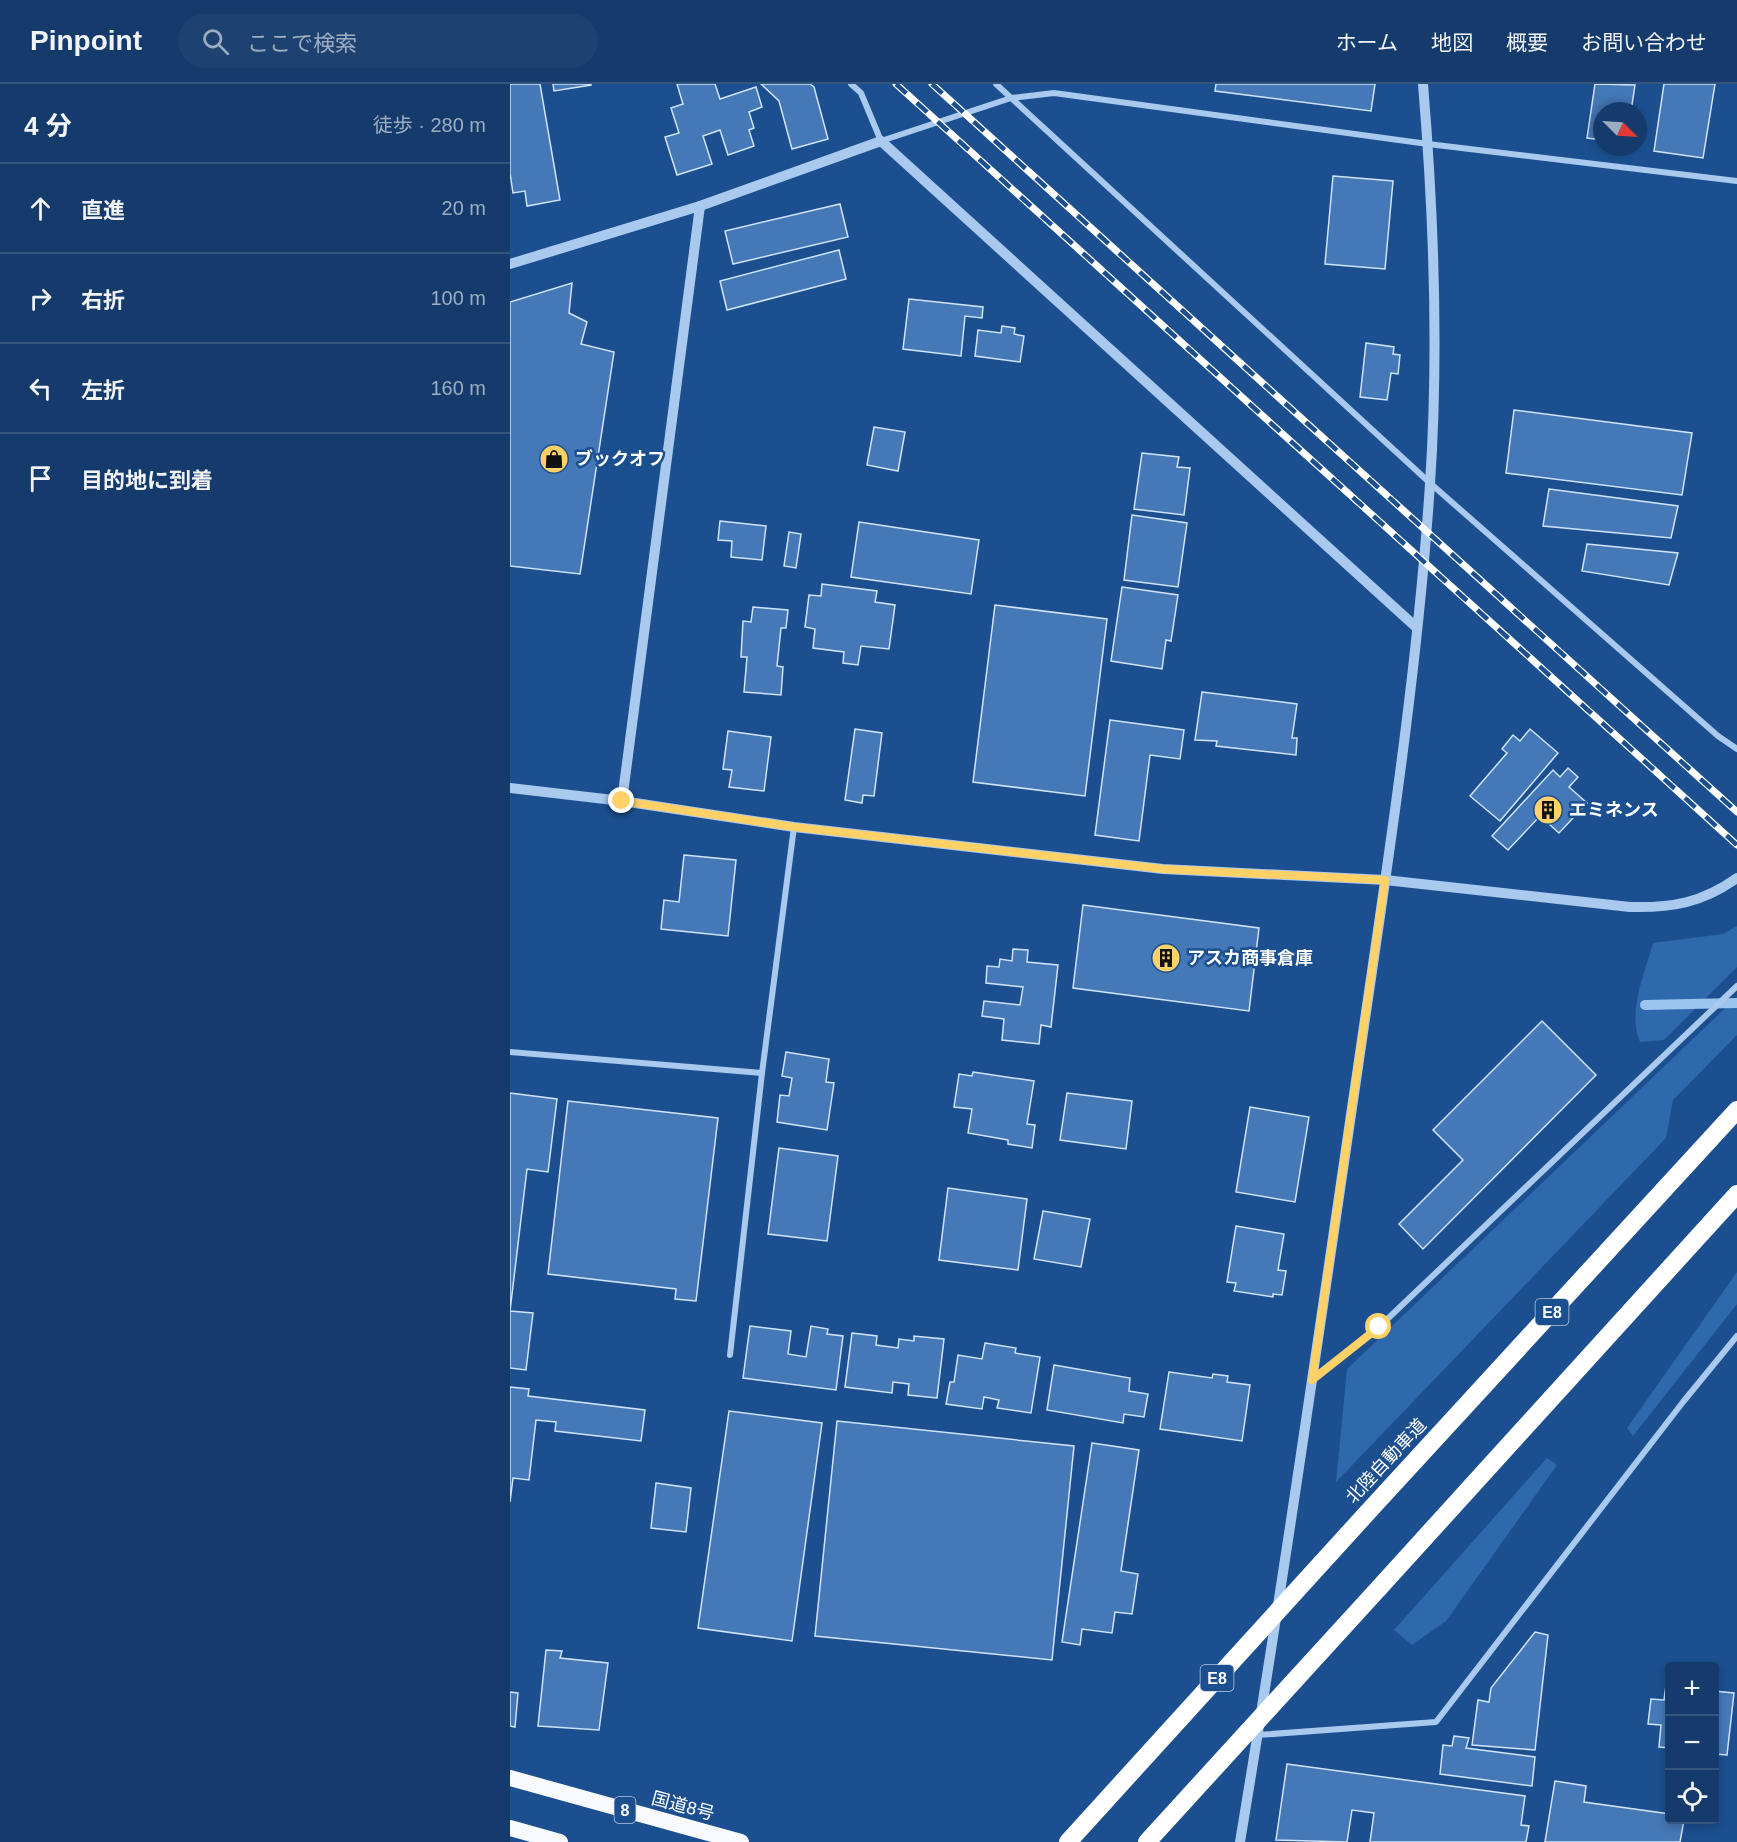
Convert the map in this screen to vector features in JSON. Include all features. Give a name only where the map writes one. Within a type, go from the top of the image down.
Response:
[{"type":"highway","name":"北陸自動車道","points":[[1068,1842],[1737,1110]]},
{"type":"highway","points":[[1147,1842],[1737,1194]]},
{"type":"highway","name":"国道8号","points":[[510,1778],[741,1842]]},
{"type":"highway","points":[[510,1828],[560,1842]]},
{"type":"street","points":[[851,84],[861,93],[881,141],[1416,628]]},
{"type":"street","points":[[996,84],[1430,483],[1718,736],[1737,749]]},
{"type":"street","points":[[1239,1842],[1258,1735],[1312,1380],[1385,880],[1416,628],[1430,483],[1435,321],[1431,180],[1423,84]]},
{"type":"street","points":[[510,264],[700,206],[881,141],[1011,98],[1053,93],[1428,144],[1737,181]]},
{"type":"street","points":[[622,801],[700,206]]},
{"type":"street","points":[[510,788],[622,801],[794,827],[1163,869],[1385,880],[1593,904],[1664,908],[1695,901],[1724,888],[1737,878]]},
{"type":"street","points":[[730,1355],[762,1073],[794,827]]},
{"type":"street","points":[[1312,1380],[1379,1327],[1737,986]]},
{"type":"street","points":[[510,1052],[762,1073]]},
{"type":"street","points":[[1258,1735],[1436,1722],[1683,1402],[1737,1336]]},
{"type":"shaded area","points":[[1737,926],[1737,967],[1664,1040],[1640,1042],[1636,1030],[1636,1005],[1653,943],[1723,934]]},
{"type":"shaded area","points":[[1737,997],[1737,1035],[1673,1100],[1666,1138],[1336,1482],[1347,1369]]},
{"type":"shaded area","points":[[1737,1272],[1737,1304],[1633,1436],[1627,1428]]},
{"type":"shaded area","points":[[1547,1458],[1557,1465],[1446,1621],[1412,1645],[1394,1630]]},
{"type":"building","points":[[510,84],[540,84],[560,200],[527,206],[525,191],[513,193],[510,173]]},
{"type":"building","points":[[553,84],[591,84],[591,85],[554,91]]},
{"type":"building","points":[[677,84],[715,84],[720,99],[756,87],[762,107],[749,112],[754,128],[749,130],[754,146],[728,155],[720,130],[703,136],[712,164],[677,175],[665,137],[679,133],[671,108],[683,104]]},
{"type":"building","points":[[761,84],[810,84],[814,87],[828,139],[792,149],[779,101]]},
{"type":"building","points":[[1216,84],[1375,84],[1371,111],[1215,91]]},
{"type":"building","points":[[1595,84],[1635,85],[1632,102],[1593,102],[1593,139],[1587,138]]},
{"type":"building","points":[[1664,84],[1715,84],[1703,158],[1654,151]]},
{"type":"building","points":[[1333,176],[1393,181],[1385,269],[1325,264]]},
{"type":"building","points":[[840,204],[848,237],[733,264],[725,231]]},
{"type":"building","points":[[839,250],[846,279],[727,310],[720,281]]},
{"type":"building","name":"ブックオフ","points":[[572,283],[569,313],[587,322],[581,344],[614,352],[580,574],[510,566],[510,302]]},
{"type":"building","points":[[909,299],[983,307],[982,318],[965,316],[961,356],[903,349]]},
{"type":"building","points":[[1002,326],[1015,328],[1014,334],[1024,336],[1020,362],[975,356],[978,330],[1001,333]]},
{"type":"building","points":[[1366,343],[1394,347],[1393,354],[1400,355],[1398,374],[1391,373],[1387,400],[1360,397]]},
{"type":"building","points":[[1514,410],[1692,433],[1682,495],[1506,473]]},
{"type":"building","points":[[874,427],[905,432],[898,471],[867,465]]},
{"type":"building","points":[[1142,453],[1179,457],[1177,467],[1190,468],[1184,515],[1134,509]]},
{"type":"building","points":[[1549,489],[1678,506],[1671,538],[1543,526]]},
{"type":"building","points":[[1132,515],[1187,523],[1178,587],[1124,580]]},
{"type":"building","points":[[720,521],[766,526],[762,560],[731,557],[732,541],[718,540]]},
{"type":"building","points":[[859,522],[979,540],[971,594],[851,577]]},
{"type":"building","points":[[789,532],[801,534],[796,568],[784,566]]},
{"type":"building","points":[[1587,544],[1678,553],[1669,585],[1582,571]]},
{"type":"building","points":[[822,584],[877,591],[875,602],[895,605],[889,649],[861,646],[858,665],[843,663],[844,652],[813,648],[815,629],[805,627],[809,595],[821,596]]},
{"type":"building","points":[[1122,587],[1178,595],[1171,641],[1166,640],[1162,669],[1111,661]]},
{"type":"building","points":[[995,605],[1107,619],[1085,796],[973,782]]},
{"type":"building","points":[[753,607],[788,610],[786,628],[781,628],[777,666],[783,667],[781,695],[744,692],[747,657],[741,657],[743,621],[751,622]]},
{"type":"building","points":[[1202,692],[1297,704],[1292,738],[1297,738],[1296,755],[1216,746],[1217,741],[1195,740]]},
{"type":"building","points":[[1110,720],[1184,730],[1180,759],[1150,755],[1139,841],[1095,835]]},
{"type":"building","points":[[855,729],[882,733],[874,796],[863,795],[862,803],[845,800]]},
{"type":"building","points":[[1530,729],[1558,753],[1500,821],[1470,796],[1507,753],[1502,749],[1513,735],[1520,741]]},
{"type":"building","points":[[728,731],[771,737],[764,791],[729,787],[732,770],[723,769]]},
{"type":"building","name":"エミネンス","points":[[1568,768],[1578,777],[1569,787],[1587,803],[1559,833],[1540,816],[1508,850],[1492,836],[1553,770],[1560,777]]},
{"type":"building","points":[[684,855],[736,860],[728,936],[661,929],[664,900],[679,902]]},
{"type":"building","name":"アスカ商事倉庫","points":[[1083,905],[1259,928],[1249,1011],[1073,988]]},
{"type":"building","points":[[1013,949],[1028,950],[1027,962],[1058,965],[1051,1027],[1041,1025],[1039,1044],[1002,1040],[1004,1019],[982,1016],[984,1001],[1020,1005],[1023,987],[986,983],[987,966],[999,967],[1000,959],[1012,961]]},
{"type":"building","points":[[1542,1021],[1596,1075],[1423,1249],[1399,1224],[1463,1160],[1433,1130]]},
{"type":"building","points":[[786,1052],[829,1059],[826,1082],[834,1083],[827,1130],[777,1122],[780,1095],[789,1096],[792,1078],[782,1076]]},
{"type":"building","points":[[973,1072],[1034,1081],[1027,1124],[1035,1125],[1032,1148],[1008,1144],[1008,1140],[968,1133],[972,1109],[954,1107],[959,1074],[972,1076]]},
{"type":"building","points":[[510,1093],[557,1099],[548,1172],[527,1169],[510,1311]]},
{"type":"building","points":[[1067,1093],[1132,1101],[1126,1149],[1060,1140]]},
{"type":"building","points":[[568,1101],[718,1118],[696,1301],[675,1299],[676,1289],[548,1274]]},
{"type":"building","points":[[1250,1107],[1309,1117],[1295,1202],[1236,1192]]},
{"type":"building","points":[[779,1148],[838,1156],[827,1241],[768,1234]]},
{"type":"building","points":[[948,1188],[1027,1199],[1018,1270],[939,1260]]},
{"type":"building","points":[[1043,1211],[1090,1219],[1081,1267],[1034,1259]]},
{"type":"building","points":[[1236,1226],[1284,1234],[1278,1270],[1286,1271],[1282,1295],[1273,1294],[1273,1297],[1234,1291],[1236,1283],[1227,1282]]},
{"type":"building","points":[[510,1311],[533,1313],[526,1370],[510,1368]]},
{"type":"building","points":[[750,1326],[791,1331],[788,1354],[806,1357],[811,1326],[828,1329],[827,1334],[843,1336],[836,1390],[743,1378]]},
{"type":"building","points":[[852,1333],[877,1336],[876,1345],[898,1348],[899,1339],[914,1341],[914,1336],[944,1339],[937,1398],[908,1395],[909,1384],[893,1382],[892,1393],[845,1387]]},
{"type":"building","points":[[985,1343],[1016,1348],[1015,1353],[1040,1357],[1031,1413],[997,1408],[999,1400],[984,1397],[982,1409],[946,1404],[950,1382],[954,1382],[958,1355],[982,1359]]},
{"type":"building","points":[[1054,1365],[1130,1378],[1129,1391],[1148,1394],[1144,1417],[1124,1414],[1123,1423],[1047,1410]]},
{"type":"building","points":[[1169,1372],[1212,1378],[1213,1374],[1228,1376],[1227,1382],[1250,1385],[1242,1441],[1160,1429]]},
{"type":"building","points":[[510,1387],[529,1389],[528,1396],[645,1410],[641,1441],[555,1431],[556,1422],[536,1420],[529,1480],[513,1478],[510,1502]]},
{"type":"building","points":[[729,1411],[822,1423],[792,1641],[698,1628]]},
{"type":"building","points":[[837,1421],[1074,1446],[1052,1660],[815,1636]]},
{"type":"building","points":[[1092,1443],[1139,1450],[1121,1571],[1138,1574],[1132,1614],[1115,1612],[1112,1633],[1082,1629],[1080,1645],[1062,1642]]},
{"type":"building","points":[[656,1483],[691,1488],[686,1532],[651,1528]]},
{"type":"building","points":[[1535,1632],[1548,1635],[1535,1750],[1472,1745],[1478,1700],[1489,1702],[1491,1688]]},
{"type":"building","points":[[546,1650],[562,1651],[560,1658],[608,1663],[599,1730],[538,1726]]},
{"type":"building","points":[[510,1692],[518,1693],[515,1727],[510,1726]]},
{"type":"building","points":[[1665,1692],[1665,1748],[1659,1747],[1661,1725],[1648,1724],[1651,1699],[1664,1700]]},
{"type":"building","points":[[1719,1692],[1734,1693],[1727,1755],[1719,1754]]},
{"type":"building","points":[[1454,1736],[1469,1738],[1466,1748],[1535,1757],[1532,1786],[1440,1774],[1443,1745],[1452,1746]]},
{"type":"building","points":[[1287,1764],[1525,1796],[1521,1825],[1529,1826],[1526,1842],[1370,1842],[1374,1813],[1352,1810],[1347,1842],[1276,1840]]},
{"type":"building","points":[[1555,1781],[1586,1786],[1584,1802],[1665,1813],[1665,1824],[1683,1824],[1680,1842],[1545,1842]]},
{"type":"waterway","points":[[1645,1005],[1737,1003]]},
{"type":"railway","points":[[896,84],[1737,845]]},
{"type":"railway","points":[[932,84],[1737,812]]},
{"type":"place","name":"ブックオフ","points":[[554,459]]},
{"type":"place","name":"エミネンス","points":[[1548,810]]},
{"type":"place","name":"アスカ商事倉庫","points":[[1166,958]]},
{"type":"route","points":[[622,801],[794,827],[1163,869],[1385,880],[1312,1380],[1379,1327]]}]
